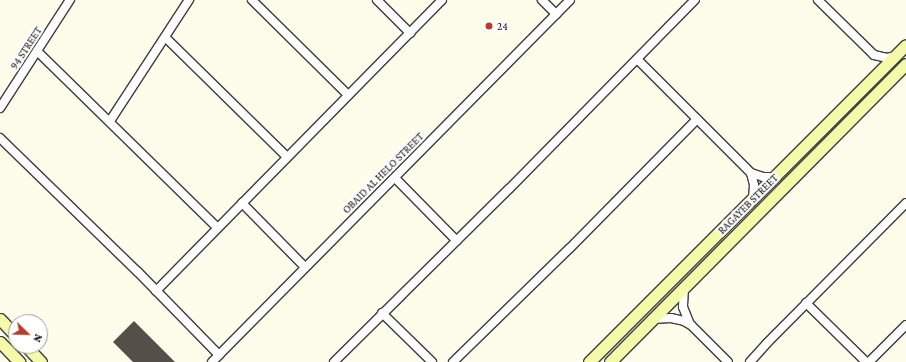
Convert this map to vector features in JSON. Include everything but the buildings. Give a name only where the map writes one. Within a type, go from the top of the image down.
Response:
[{"type":"street","name":"94 STREET","points":[[0,108],[70,0]]},
{"type":"street","points":[[110,121],[189,0]]},
{"type":"street","points":[[252,0],[348,95]]},
{"type":"street","points":[[377,0],[410,33]]},
{"type":"street","points":[[156,291],[217,227],[442,0]]},
{"type":"street","points":[[542,0],[556,14]]},
{"type":"street","name":"OBAID AL HELO STREET","points":[[212,362],[570,0]]},
{"type":"street","points":[[334,362],[382,313],[457,241],[695,0]]},
{"type":"street","points":[[818,0],[874,56],[887,58],[895,56]]},
{"type":"street","points":[[165,37],[287,157]]},
{"type":"street","name":"RAGAYEB STREET","points":[[589,362],[906,45]]},
{"type":"street","points":[[37,51],[217,227]]},
{"type":"street","points":[[637,59],[751,173],[763,177],[774,177]]},
{"type":"street","name":"RAGAYEB STREET","points":[[614,360],[652,319],[906,64]]},
{"type":"street","points":[[453,362],[570,248],[697,119]]},
{"type":"street","points":[[0,138],[219,355]]},
{"type":"street","points":[[751,173],[754,185],[753,198]]},
{"type":"street","points":[[395,178],[457,241]]},
{"type":"street","points":[[242,203],[305,267]]},
{"type":"street","points":[[750,362],[767,342],[906,203]]},
{"type":"street","points":[[684,287],[683,307],[690,325]]},
{"type":"street","points":[[806,303],[866,362]]},
{"type":"street","points":[[382,313],[432,362]]},
{"type":"street","points":[[0,319],[8,328]]},
{"type":"street","points":[[652,319],[678,319],[690,325],[728,362]]},
{"type":"street","points":[[869,362],[906,325]]},
{"type":"street","points":[[0,342],[19,362]]},
{"type":"street","points":[[743,362],[767,342]]},
{"type":"street","points":[[34,354],[41,362]]},
{"type":"place","name":"24","points":[[489,26]]}]
